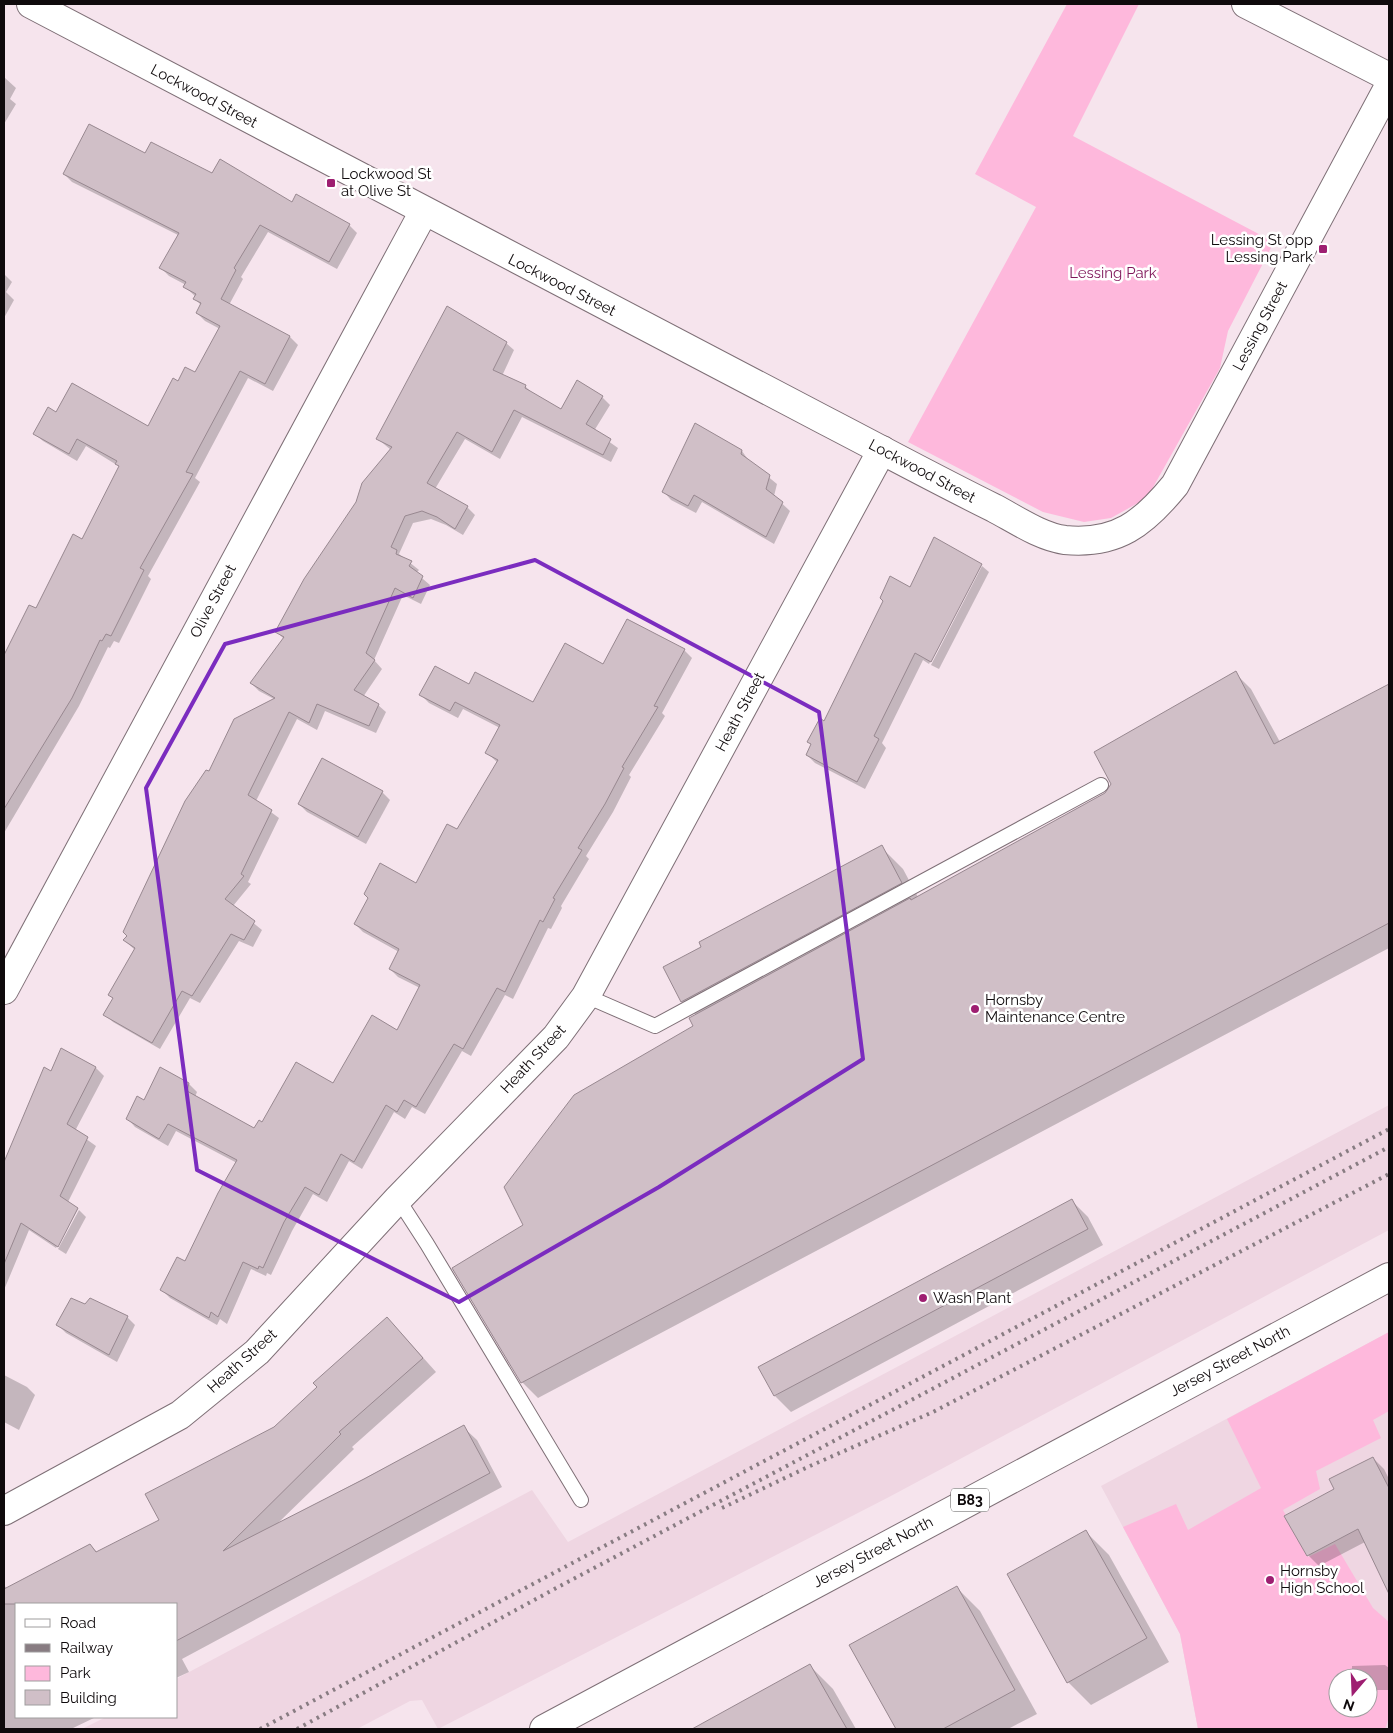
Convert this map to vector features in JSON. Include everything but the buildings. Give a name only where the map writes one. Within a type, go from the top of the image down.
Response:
[{"type":"street","name":"Lockwood Street","points":[[31,4],[423,213],[1030,527],[1062,540],[1102,539]]},
{"type":"street","points":[[1246,4],[1389,77]]},
{"type":"street","name":"Lessing Street","points":[[1102,539],[1128,529],[1153,511],[1175,484],[1389,86]]},
{"type":"street","name":"Olive Street","points":[[4,990],[423,213]]},
{"type":"street","name":"Heath Street","points":[[4,1511],[180,1415],[257,1352],[398,1199],[556,1037],[586,996],[882,450]]},
{"type":"street","name":"Jersey Street North","points":[[544,1729],[1389,1277]]},
{"type":"lane","points":[[586,996],[655,1026],[1101,785]]},
{"type":"lane","points":[[398,1199],[581,1500]]},
{"type":"highlighted area","points":[[535,560],[819,712],[863,1059],[659,1187],[459,1302],[197,1170],[146,788],[225,644]]},
{"type":"shaded area","points":[[1389,1105],[1389,1230],[889,1497],[438,1729],[422,1700],[410,1701],[357,1729],[82,1729],[104,1718],[178,1718],[178,1678],[532,1490],[568,1542]]},
{"type":"shaded area","name":"Hornsby High School","points":[[1389,1332],[1389,1729],[1198,1729],[1180,1634],[1101,1486]]},
{"type":"green space","name":"Lessing Park","points":[[1067,4],[1139,4],[1073,136],[1274,242],[1228,331],[1220,368],[1147,498],[1111,518],[1084,522],[1043,512],[908,442],[1036,207],[975,174]]},
{"type":"green space","name":"Hornsby High School","points":[[1389,1332],[1389,1411],[1373,1420],[1381,1438],[1316,1471],[1320,1489],[1283,1510],[1308,1557],[1335,1544],[1373,1608],[1389,1622],[1389,1717],[1385,1729],[1198,1729],[1180,1634],[1123,1527],[1176,1504],[1188,1530],[1261,1488],[1227,1419]]},
{"type":"railway","points":[[260,1729],[1389,1129]]},
{"type":"railway","points":[[297,1729],[560,1586],[1389,1147]]},
{"type":"railway","points":[[722,1508],[810,1466],[933,1412],[1389,1174]]},
{"type":"place","name":"Lockwood St at Olive St","points":[[331,183]]},
{"type":"place","name":"Lessing St opp Lessing Park","points":[[1323,249]]},
{"type":"place","name":"Hornsby Maintenance Centre","points":[[975,1009]]},
{"type":"place","name":"Wash Plant","points":[[923,1298]]},
{"type":"place","name":"Hornsby High School","points":[[1270,1580]]}]
